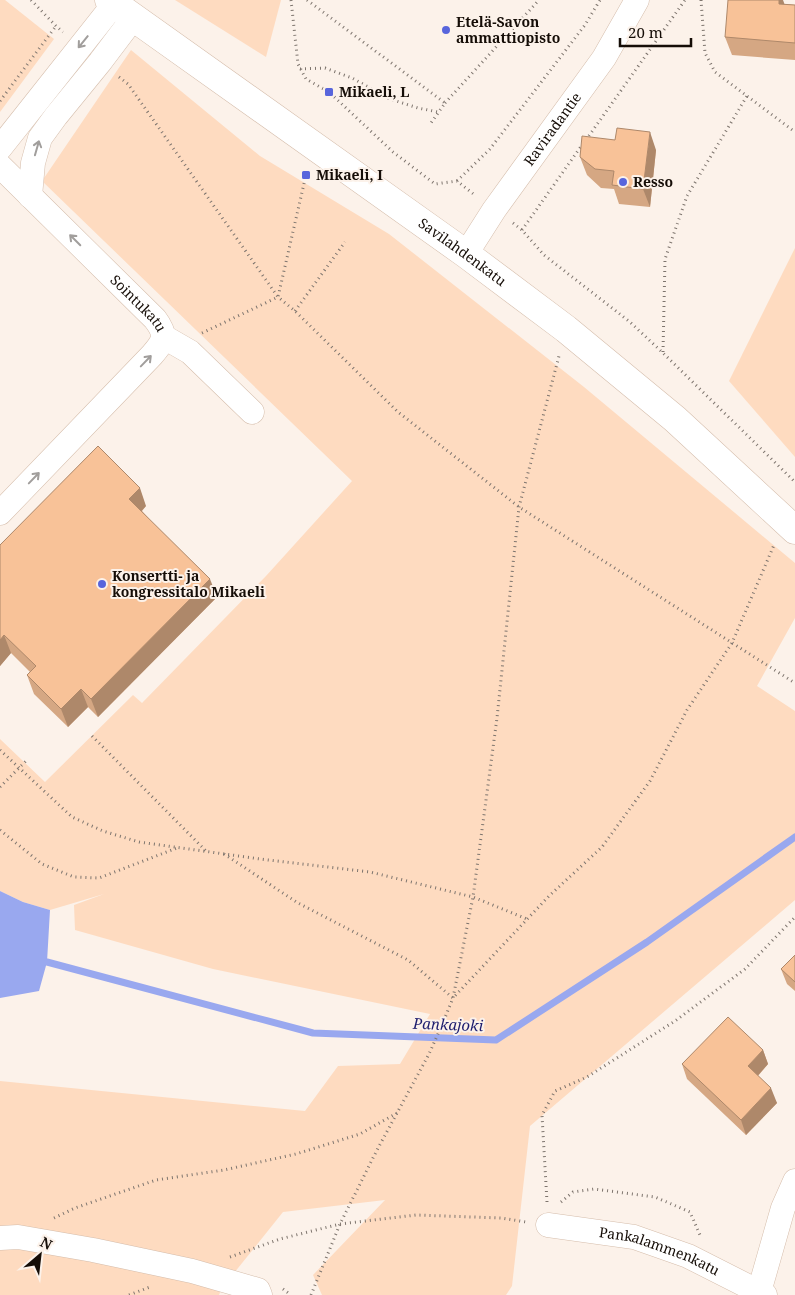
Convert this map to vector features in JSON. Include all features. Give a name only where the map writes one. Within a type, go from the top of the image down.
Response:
[{"type":"main road","name":"Savilahdenkatu","points":[[119,7],[466,254],[566,329],[675,419],[790,525]]},
{"type":"street","name":"Raviradantie","points":[[466,254],[494,210],[604,58],[637,0]]},
{"type":"street","points":[[0,148],[80,46],[119,7]]},
{"type":"street","points":[[30,196],[33,163],[40,138],[100,62],[119,7]]},
{"type":"street","name":"Sointukatu","points":[[0,166],[155,319],[162,328],[164,337],[152,355],[0,513]]},
{"type":"street","points":[[164,337],[190,352],[252,412]]},
{"type":"street","points":[[762,1293],[783,1208],[795,1181]]},
{"type":"street","name":"Pankalammenkatu","points":[[548,1214],[634,1237],[688,1256],[762,1293]]},
{"type":"street","points":[[9,1237],[93,1250],[192,1271],[259,1293]]},
{"type":"path","points":[[31,0],[56,26],[80,46]]},
{"type":"path","points":[[291,0],[298,64],[306,79],[329,92],[393,152],[435,184],[457,181],[490,149],[585,25],[600,0]]},
{"type":"path","points":[[307,0],[445,103]]},
{"type":"path","points":[[431,124],[445,103],[539,0]]},
{"type":"path","points":[[522,230],[685,0]]},
{"type":"path","points":[[701,0],[704,53],[715,72],[795,132]]},
{"type":"path","points":[[0,101],[56,26]]},
{"type":"path","points":[[100,62],[128,84],[278,297],[295,311],[398,412],[519,507],[795,682]]},
{"type":"path","points":[[300,69],[325,68],[352,78],[390,99],[438,112]]},
{"type":"path","points":[[663,353],[665,259],[688,196],[748,96]]},
{"type":"path","points":[[278,297],[306,175]]},
{"type":"path","points":[[457,181],[522,230],[544,255],[630,322],[795,482]]},
{"type":"path","points":[[295,311],[346,242]]},
{"type":"path","points":[[200,334],[278,297]]},
{"type":"path","points":[[311,1295],[340,1224],[429,1054],[452,998],[473,897],[497,718],[519,507],[566,329]]},
{"type":"path","points":[[452,998],[549,896],[602,847],[650,781],[687,710],[732,643],[790,525]]},
{"type":"path","points":[[92,736],[207,851]]},
{"type":"path","points":[[0,750],[72,817],[103,831],[139,842],[370,872],[473,897],[527,919]]},
{"type":"path","points":[[0,787],[26,761]]},
{"type":"path","points":[[0,830],[42,864],[74,877],[99,878],[179,847]]},
{"type":"path","points":[[224,854],[298,903],[408,960],[452,998]]},
{"type":"path","points":[[192,1271],[280,1239],[340,1224],[416,1215],[501,1218],[548,1214],[542,1116],[555,1091],[587,1077],[675,1021],[745,969],[795,918]]},
{"type":"path","points":[[9,1237],[75,1208],[156,1180],[224,1170],[296,1154],[360,1134],[398,1112]]},
{"type":"shaded area","points":[[0,0],[5,0],[54,39],[0,112]]},
{"type":"shaded area","points":[[175,0],[281,0],[266,57]]},
{"type":"shaded area","points":[[131,50],[260,156],[389,234],[584,387],[795,563],[795,618],[757,686],[795,711],[795,900],[530,1126],[512,1286],[506,1295],[322,1295],[313,1275],[385,1200],[283,1212],[222,1288],[219,1295],[0,1295],[0,1081],[305,1111],[338,1066],[400,1064],[430,1014],[213,969],[75,930],[74,905],[104,894],[50,910],[23,902],[0,891],[0,739],[45,782],[133,695],[142,703],[266,576],[352,481],[42,181]]},
{"type":"shaded area","points":[[795,248],[795,457],[729,381]]},
{"type":"water","points":[[0,891],[23,902],[50,910],[47,962],[39,991],[0,998]]},
{"type":"building","points":[[728,0],[779,0],[779,4],[795,5],[795,43],[725,37]]},
{"type":"building","points":[[617,128],[650,132],[643,189],[612,185],[614,171],[595,169],[580,157],[582,136],[615,140]]},
{"type":"building","name":"Konsertti- ja kongressitalo Mikaeli","points":[[98,446],[140,488],[129,499],[210,579],[91,699],[81,689],[61,709],[27,675],[36,666],[4,635],[0,640],[0,545]]},
{"type":"building","points":[[795,955],[795,982],[781,969]]},
{"type":"building","points":[[728,1017],[763,1050],[748,1066],[771,1088],[741,1120],[682,1064]]},
{"type":"waterway","name":"Pankajoki","points":[[47,962],[313,1033],[496,1040],[647,942],[795,837]]},
{"type":"place","name":"Etelä-Savon ammattiopisto","points":[[446,30]]},
{"type":"place","name":"Mikaeli, L","points":[[329,92]]},
{"type":"place","name":"Mikaeli, I","points":[[306,175]]},
{"type":"place","name":"Resso","points":[[623,182]]},
{"type":"place","name":"Konsertti- ja kongressitalo Mikaeli","points":[[102,584]]}]
